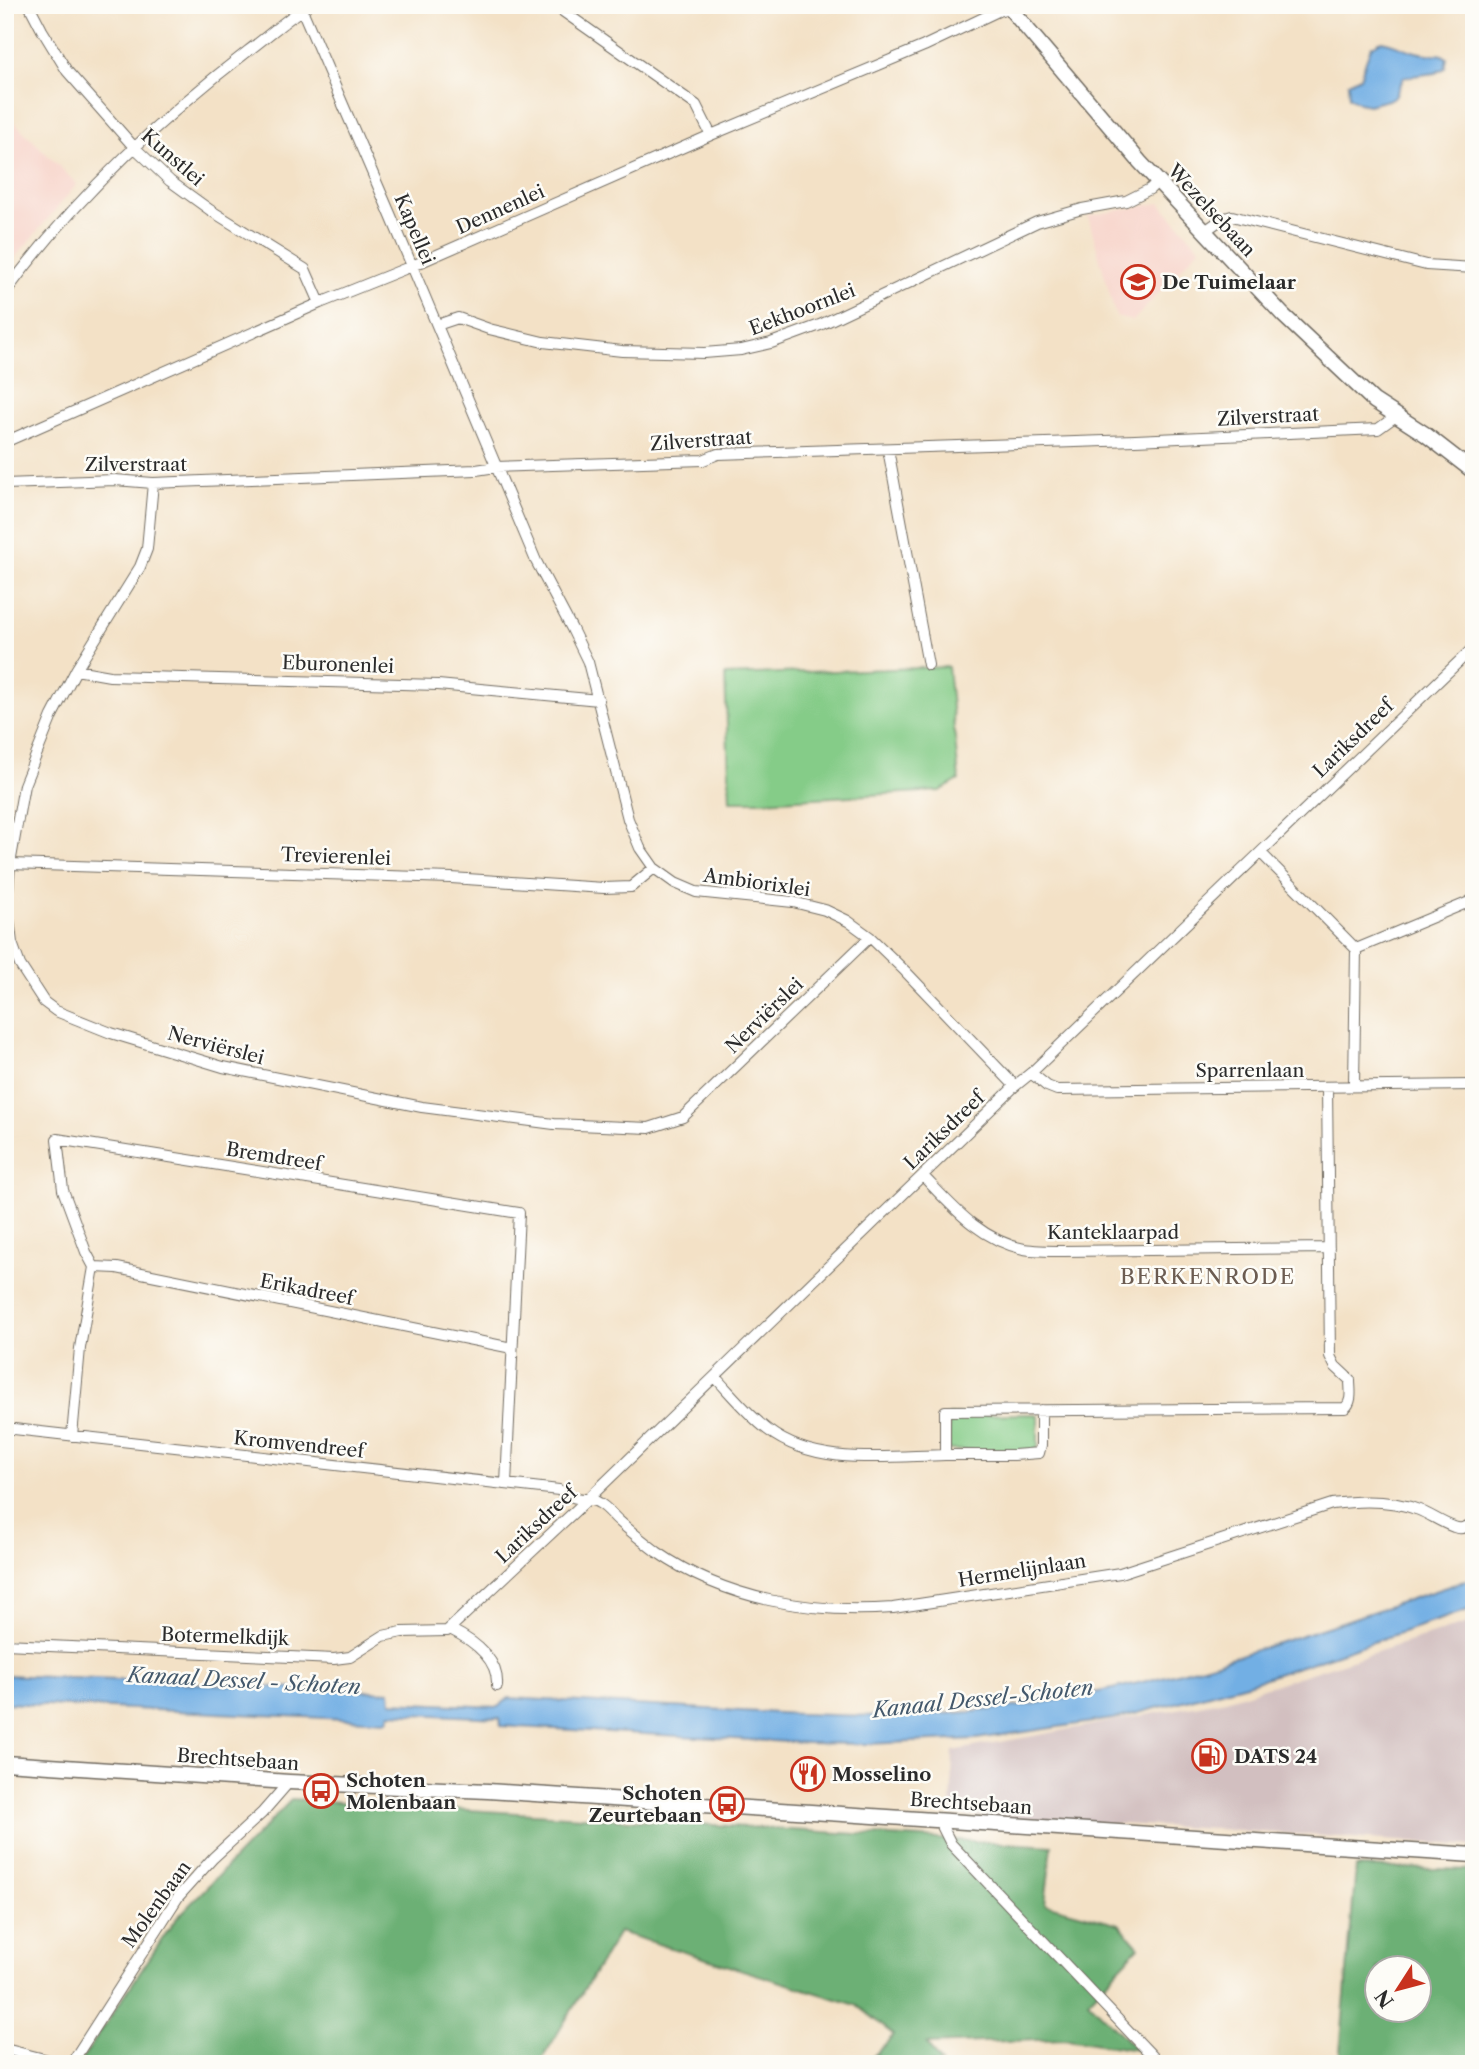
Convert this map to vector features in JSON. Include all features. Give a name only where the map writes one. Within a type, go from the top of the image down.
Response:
[{"type":"main road","name":"Wezelsebaan","points":[[1012,6],[1158,181],[1283,315],[1374,401],[1425,434],[1474,472]]},
{"type":"main road","name":"Brechtsebaan","points":[[5,1763],[289,1782],[488,1791],[1474,1855]]},
{"type":"street","name":"Kunstlei","points":[[29,5],[67,71],[134,147],[170,181],[210,211],[305,269],[320,303]]},
{"type":"street","points":[[554,5],[696,105],[711,135]]},
{"type":"street","points":[[5,293],[49,237],[134,147],[197,91],[304,6]]},
{"type":"street","name":"Kapellei","points":[[304,6],[496,467]]},
{"type":"street","name":"Dennenlei","points":[[5,442],[320,303],[412,266],[1012,6]]},
{"type":"street","name":"Eekhoornlei","points":[[437,325],[458,318],[489,329],[543,342],[622,351],[704,353],[741,350],[820,326],[1037,222],[1082,209],[1126,201],[1150,189],[1158,181]]},
{"type":"street","points":[[1205,232],[1222,219],[1232,216],[1426,265],[1474,268]]},
{"type":"street","name":"Zilverstraat","points":[[5,484],[115,480],[153,483],[703,460],[718,454],[1378,429],[1396,416]]},
{"type":"street","points":[[888,449],[928,665]]},
{"type":"street","name":"Ambiorixlei","points":[[496,467],[536,561],[588,662],[635,841],[654,868],[676,883],[696,892],[793,901],[825,909],[848,921],[870,937],[905,971],[1015,1086]]},
{"type":"street","name":"Nerviërslei","points":[[153,483],[147,549],[140,567],[76,670],[52,716],[24,785],[10,864],[7,904],[12,943],[20,965],[32,985],[44,1002],[56,1011],[111,1033],[236,1070],[422,1107],[554,1124],[649,1128],[683,1117],[870,937]]},
{"type":"street","name":"Lariksdreef","points":[[450,1629],[1474,647]]},
{"type":"street","name":"Eburonenlei","points":[[76,670],[110,676],[438,685],[599,700]]},
{"type":"street","points":[[1261,853],[1356,949],[1354,1085]]},
{"type":"street","name":"Trevierenlei","points":[[10,864],[451,878],[604,888],[631,887],[654,868]]},
{"type":"street","points":[[1356,949],[1474,898]]},
{"type":"street","name":"Sparrenlaan","points":[[1031,1073],[1047,1086],[1057,1090],[1474,1085]]},
{"type":"street","points":[[945,1455],[945,1411],[1348,1406],[1350,1380],[1335,1366],[1330,1356],[1327,1087]]},
{"type":"street","name":"Bremdreef","points":[[94,1267],[64,1190],[57,1139],[519,1213],[506,1484]]},
{"type":"street","name":"Kanteklaarpad","points":[[923,1175],[970,1223],[1000,1241],[1023,1249],[1063,1251],[1329,1248]]},
{"type":"street","points":[[72,1436],[80,1348],[94,1267]]},
{"type":"street","name":"Erikadreef","points":[[94,1267],[117,1268],[512,1348]]},
{"type":"street","points":[[715,1377],[768,1431],[802,1448],[824,1455],[845,1457],[1039,1453],[1041,1410]]},
{"type":"street","name":"Kromvendreef","points":[[6,1431],[559,1490],[574,1498],[588,1499]]},
{"type":"street","name":"Hermelijnlaan","points":[[588,1499],[599,1503],[659,1553],[696,1574],[756,1598],[789,1605],[862,1610],[893,1608],[1120,1573],[1332,1504],[1388,1502],[1418,1509],[1461,1529],[1474,1522]]},
{"type":"street","points":[[450,1629],[468,1638],[486,1656],[498,1677],[497,1686]]},
{"type":"street","name":"Botermelkdijk","points":[[5,1644],[334,1659],[350,1657],[383,1636],[450,1629]]},
{"type":"street","name":"Molenbaan","points":[[71,2064],[178,1897],[213,1858],[262,1813],[289,1782]]},
{"type":"street","points":[[939,1820],[951,1844],[1160,2064]]},
{"type":"street","points":[[5,2049],[64,2064]]},
{"type":"shaded area","points":[[5,113],[77,184],[5,270]]},
{"type":"shaded area","name":"De Tuimelaar","points":[[1160,203],[1200,248],[1133,321],[1116,317],[1088,216]]},
{"type":"shaded area","points":[[1474,1621],[1474,1846],[951,1815],[953,1751],[1226,1700]]},
{"type":"green space","points":[[948,667],[959,780],[940,791],[730,801],[725,675]]},
{"type":"green space","points":[[1036,1414],[1038,1447],[1034,1452],[949,1450],[950,1415]]},
{"type":"green space","points":[[292,1799],[1052,1846],[1045,1904],[1119,1924],[1139,1947],[1088,2001],[1137,2050],[1067,2039],[927,2044],[941,2064],[866,2064],[894,2035],[856,2005],[619,1932],[539,2064],[79,2064],[175,1920]]},
{"type":"green space","points":[[1356,1867],[1474,1870],[1474,2064],[1339,2064]]},
{"type":"water","points":[[1381,41],[1419,53],[1442,55],[1447,58],[1445,68],[1435,73],[1404,77],[1395,96],[1388,100],[1368,105],[1359,103],[1349,97],[1348,83],[1360,77],[1371,47]]},
{"type":"water","points":[[1474,1578],[1474,1608],[1250,1683],[1119,1718],[976,1739],[867,1744],[807,1743],[501,1726],[500,1718],[390,1713],[388,1721],[5,1703],[5,1675],[390,1692],[391,1702],[498,1707],[509,1698],[831,1715],[970,1712],[1065,1699],[1184,1671],[1301,1636]]},
{"type":"place","name":"De Tuimelaar","points":[[1138,282]]},
{"type":"place","name":"DATS 24","points":[[1209,1756]]},
{"type":"place","name":"Mosselino","points":[[808,1774]]},
{"type":"place","name":"Schoten Molenbaan","points":[[321,1791]]},
{"type":"place","name":"Schoten Zeurtebaan","points":[[727,1804]]},
{"type":"district","name":"BERKENRODE","points":[[1208,1277]]},
{"type":"water label","name":"Kanaal Dessel - Schoten","points":[[244,1681]]},
{"type":"water label","name":"Kanaal Dessel-Schoten","points":[[983,1699]]}]
